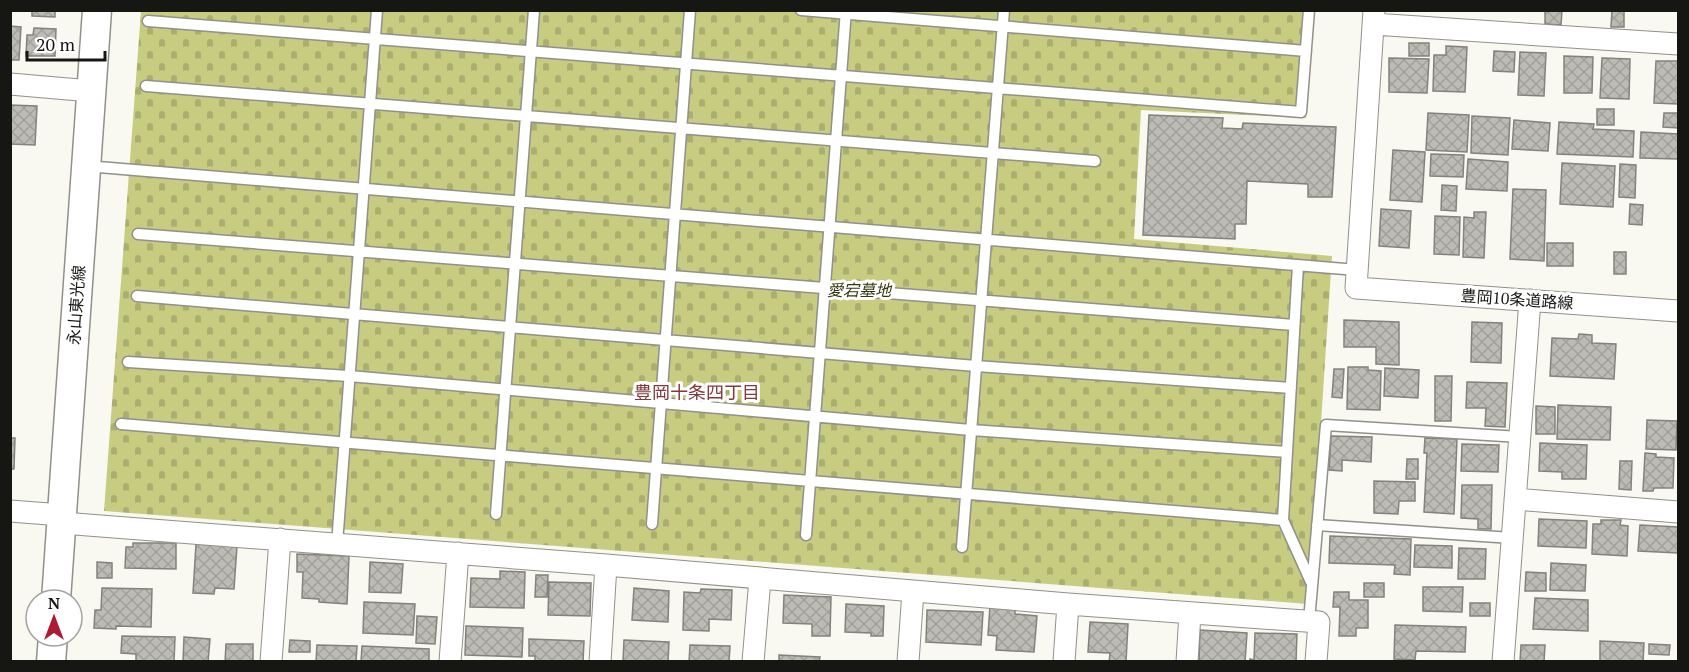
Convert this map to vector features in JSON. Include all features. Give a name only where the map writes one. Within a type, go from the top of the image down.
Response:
[{"type":"street","name":"永山東光線","points":[[57,588],[97,10]]},
{"type":"street","points":[[1357,279],[1373,17],[1678,44]]},
{"type":"street","points":[[10,84],[91,91]]},
{"type":"street","name":"豊岡10条道路線","points":[[1357,279],[1530,300],[1678,311]]},
{"type":"street","points":[[1503,662],[1530,300]]},
{"type":"street","points":[[1515,499],[1678,512]]},
{"type":"street","points":[[10,511],[62,519],[337,544],[1068,604],[1319,622],[1316,662]]},
{"type":"street","points":[[271,662],[280,539]]},
{"type":"street","points":[[450,662],[458,553]]},
{"type":"street","points":[[600,662],[606,565]]},
{"type":"street","points":[[753,662],[760,579]]},
{"type":"street","points":[[908,662],[913,591]]},
{"type":"street","points":[[1064,662],[1068,604]]},
{"type":"street","points":[[1187,662],[1190,613]]},
{"type":"lane","points":[[337,544],[377,10]]},
{"type":"lane","points":[[495,514],[534,10]]},
{"type":"lane","points":[[652,524],[690,10]]},
{"type":"lane","points":[[801,10],[1306,51]]},
{"type":"lane","points":[[962,547],[1004,10]]},
{"type":"lane","points":[[148,21],[998,90],[1301,112],[1309,10]]},
{"type":"lane","points":[[806,535],[846,12]]},
{"type":"lane","points":[[146,86],[1095,161]]},
{"type":"lane","points":[[86,166],[1298,265],[1357,279]]},
{"type":"lane","points":[[138,234],[1294,325]]},
{"type":"lane","points":[[1298,265],[1283,520],[1312,584]]},
{"type":"lane","points":[[137,296],[976,366],[1291,388]]},
{"type":"lane","points":[[128,362],[350,376],[971,430],[1287,452]]},
{"type":"lane","points":[[121,424],[1283,520]]},
{"type":"lane","points":[[1309,621],[1326,425],[1520,437]]},
{"type":"lane","points":[[1317,525],[1512,538]]},
{"type":"green space","name":"愛宕墓地","points":[[141,11],[1314,11],[1306,118],[1141,110],[1134,239],[1332,256],[1309,604],[104,511]]},
{"type":"building","points":[[32,10],[55,10],[55,17],[32,16]]},
{"type":"building","points":[[1545,10],[1562,10],[1561,25],[1545,24]]},
{"type":"building","points":[[1612,10],[1624,10],[1624,27],[1611,27]]},
{"type":"building","points":[[10,26],[21,27],[19,60],[10,60]]},
{"type":"building","points":[[34,28],[56,29],[55,56],[26,56],[27,35],[33,35]]},
{"type":"building","points":[[1409,43],[1429,43],[1429,56],[1409,56]]},
{"type":"building","points":[[1446,46],[1467,47],[1465,92],[1433,91],[1434,55],[1446,55]]},
{"type":"building","points":[[1494,51],[1515,52],[1514,72],[1493,71]]},
{"type":"building","points":[[1520,52],[1546,53],[1544,96],[1518,95]]},
{"type":"building","points":[[1564,56],[1593,57],[1592,93],[1564,93]]},
{"type":"building","points":[[1389,58],[1429,59],[1427,93],[1389,92]]},
{"type":"building","points":[[1602,58],[1630,59],[1629,99],[1600,98]]},
{"type":"building","points":[[1656,61],[1678,61],[1678,104],[1654,103]]},
{"type":"building","points":[[10,105],[37,106],[35,145],[10,144]]},
{"type":"building","points":[[1597,109],[1614,109],[1614,125],[1597,125]]},
{"type":"building","points":[[1428,113],[1469,115],[1467,152],[1426,150]]},
{"type":"building","points":[[1664,113],[1678,113],[1678,128],[1663,127]]},
{"type":"building","points":[[1149,115],[1223,118],[1222,128],[1242,129],[1243,123],[1336,127],[1332,197],[1308,197],[1308,184],[1247,181],[1246,224],[1235,224],[1235,239],[1143,235]]},
{"type":"building","points":[[1472,116],[1510,118],[1508,155],[1471,153]]},
{"type":"building","points":[[1514,120],[1550,123],[1548,151],[1512,149]]},
{"type":"building","points":[[1559,122],[1594,124],[1593,129],[1634,131],[1633,157],[1557,154]]},
{"type":"building","points":[[1641,132],[1678,134],[1678,159],[1640,158]]},
{"type":"building","points":[[1393,150],[1425,152],[1422,202],[1390,200]]},
{"type":"building","points":[[1431,154],[1464,155],[1463,177],[1430,176]]},
{"type":"building","points":[[1468,159],[1508,162],[1507,191],[1466,189]]},
{"type":"building","points":[[1562,163],[1615,166],[1613,207],[1560,204]]},
{"type":"building","points":[[1620,164],[1636,165],[1635,198],[1619,197]]},
{"type":"building","points":[[1442,185],[1457,186],[1456,211],[1441,210]]},
{"type":"building","points":[[1513,189],[1546,190],[1544,261],[1510,259]]},
{"type":"building","points":[[1630,204],[1643,205],[1642,225],[1629,224]]},
{"type":"building","points":[[1381,209],[1411,211],[1409,248],[1379,246]]},
{"type":"building","points":[[1474,212],[1486,212],[1484,258],[1463,257],[1464,217],[1474,218]]},
{"type":"building","points":[[1435,216],[1460,217],[1459,255],[1434,254]]},
{"type":"building","points":[[1547,243],[1573,243],[1573,266],[1547,266]]},
{"type":"building","points":[[1614,252],[1626,252],[1626,274],[1614,274]]},
{"type":"building","points":[[1344,320],[1399,322],[1399,365],[1376,364],[1376,347],[1344,347]]},
{"type":"building","points":[[1472,322],[1502,323],[1501,363],[1471,362]]},
{"type":"building","points":[[1579,334],[1592,335],[1592,343],[1616,344],[1614,379],[1550,376],[1552,338],[1578,339]]},
{"type":"building","points":[[1348,367],[1368,367],[1368,370],[1381,371],[1380,410],[1347,409]]},
{"type":"building","points":[[1385,368],[1419,370],[1418,398],[1384,396]]},
{"type":"building","points":[[1334,369],[1344,369],[1342,398],[1332,397]]},
{"type":"building","points":[[1435,376],[1452,376],[1451,421],[1435,421]]},
{"type":"building","points":[[1467,382],[1507,383],[1505,427],[1485,426],[1486,408],[1466,408]]},
{"type":"building","points":[[1558,405],[1611,407],[1610,440],[1557,439]]},
{"type":"building","points":[[1536,406],[1555,407],[1555,434],[1536,434]]},
{"type":"building","points":[[1647,420],[1677,421],[1676,450],[1646,449]]},
{"type":"building","points":[[1331,436],[1372,437],[1371,462],[1342,460],[1342,471],[1329,470]]},
{"type":"building","points":[[10,438],[15,438],[14,469],[10,469]]},
{"type":"building","points":[[1425,438],[1457,439],[1454,514],[1424,512],[1427,453],[1424,453]]},
{"type":"building","points":[[1540,443],[1587,445],[1586,479],[1562,479],[1562,472],[1539,471]]},
{"type":"building","points":[[1462,444],[1499,445],[1498,472],[1461,471]]},
{"type":"building","points":[[1645,453],[1656,454],[1656,457],[1674,458],[1673,488],[1654,488],[1653,491],[1643,491]]},
{"type":"building","points":[[1407,459],[1418,459],[1418,479],[1406,479]]},
{"type":"building","points":[[1620,461],[1632,461],[1631,490],[1619,489]]},
{"type":"building","points":[[1374,481],[1415,482],[1415,501],[1399,501],[1398,514],[1374,513]]},
{"type":"building","points":[[1462,485],[1492,485],[1491,529],[1478,529],[1478,519],[1461,518]]},
{"type":"building","points":[[1539,519],[1587,521],[1586,548],[1538,546]]},
{"type":"building","points":[[1601,520],[1621,520],[1620,525],[1628,526],[1627,556],[1592,554],[1593,524],[1601,524]]},
{"type":"building","points":[[1640,525],[1678,527],[1678,553],[1638,551]]},
{"type":"building","points":[[1330,536],[1411,539],[1410,575],[1394,574],[1395,565],[1329,563]]},
{"type":"building","points":[[133,543],[176,543],[176,569],[125,568],[126,547],[133,547]]},
{"type":"building","points":[[196,544],[237,546],[234,589],[215,588],[214,594],[193,593]]},
{"type":"building","points":[[1415,545],[1452,546],[1452,568],[1414,567]]},
{"type":"building","points":[[1459,548],[1486,549],[1485,579],[1458,579]]},
{"type":"building","points":[[297,554],[349,556],[347,604],[302,598],[303,572],[297,572]]},
{"type":"building","points":[[97,562],[112,563],[112,578],[97,578]]},
{"type":"building","points":[[370,562],[403,564],[401,593],[369,592]]},
{"type":"building","points":[[1551,563],[1586,565],[1585,591],[1550,590]]},
{"type":"building","points":[[500,571],[525,572],[524,608],[470,607],[471,578],[500,579]]},
{"type":"building","points":[[1526,572],[1546,573],[1546,591],[1525,591]]},
{"type":"building","points":[[536,575],[548,575],[547,597],[535,597]]},
{"type":"building","points":[[549,582],[591,583],[590,616],[548,615]]},
{"type":"building","points":[[1364,583],[1384,583],[1384,597],[1364,597]]},
{"type":"building","points":[[1423,587],[1463,587],[1462,612],[1423,611]]},
{"type":"building","points":[[102,588],[152,589],[151,627],[94,628],[95,610],[101,610]]},
{"type":"building","points":[[634,588],[669,591],[668,622],[632,620]]},
{"type":"building","points":[[701,589],[732,590],[731,620],[709,619],[709,631],[683,630],[684,592],[700,593]]},
{"type":"building","points":[[1334,592],[1349,592],[1349,600],[1368,600],[1368,628],[1356,628],[1356,636],[1339,636],[1340,607],[1333,607]]},
{"type":"building","points":[[784,595],[831,597],[830,636],[812,636],[812,624],[783,623]]},
{"type":"building","points":[[1535,598],[1588,600],[1588,631],[1533,629]]},
{"type":"building","points":[[364,602],[415,604],[413,635],[363,633]]},
{"type":"building","points":[[1470,603],[1490,603],[1490,616],[1470,616]]},
{"type":"building","points":[[846,604],[884,606],[883,636],[845,632]]},
{"type":"building","points":[[990,606],[1015,607],[1015,614],[1037,616],[1034,652],[996,650],[997,636],[988,635]]},
{"type":"building","points":[[927,610],[983,612],[981,645],[926,642]]},
{"type":"building","points":[[417,616],[437,617],[435,644],[416,643]]},
{"type":"building","points":[[1090,622],[1128,624],[1126,662],[1109,662],[1110,653],[1088,652]]},
{"type":"building","points":[[1395,625],[1466,627],[1465,652],[1416,651],[1415,660],[1394,659]]},
{"type":"building","points":[[466,626],[523,628],[522,657],[465,655]]},
{"type":"building","points":[[1200,630],[1247,633],[1245,662],[1199,662]]},
{"type":"building","points":[[1255,633],[1297,634],[1296,662],[1250,662],[1250,659],[1254,660]]},
{"type":"building","points":[[122,636],[175,637],[174,662],[136,662],[136,654],[121,653]]},
{"type":"building","points":[[184,637],[210,639],[208,662],[183,662]]},
{"type":"building","points":[[529,639],[584,641],[583,662],[535,662],[535,656],[529,656]]},
{"type":"building","points":[[290,640],[310,641],[310,652],[289,652]]},
{"type":"building","points":[[624,640],[669,642],[668,662],[623,662]]},
{"type":"building","points":[[1600,641],[1644,643],[1643,662],[1600,662]]},
{"type":"building","points":[[226,644],[253,644],[253,662],[225,662]]},
{"type":"building","points":[[1649,644],[1670,645],[1669,655],[1649,654]]},
{"type":"building","points":[[317,645],[357,646],[356,662],[316,662]]},
{"type":"building","points":[[690,645],[730,646],[729,662],[689,662]]},
{"type":"building","points":[[1521,645],[1545,645],[1544,662],[1520,662]]},
{"type":"building","points":[[362,646],[429,649],[429,662],[361,662]]},
{"type":"building","points":[[779,655],[820,657],[819,662],[779,662]]},
{"type":"district","name":"豊岡十条四丁目","points":[[697,392]]}]
